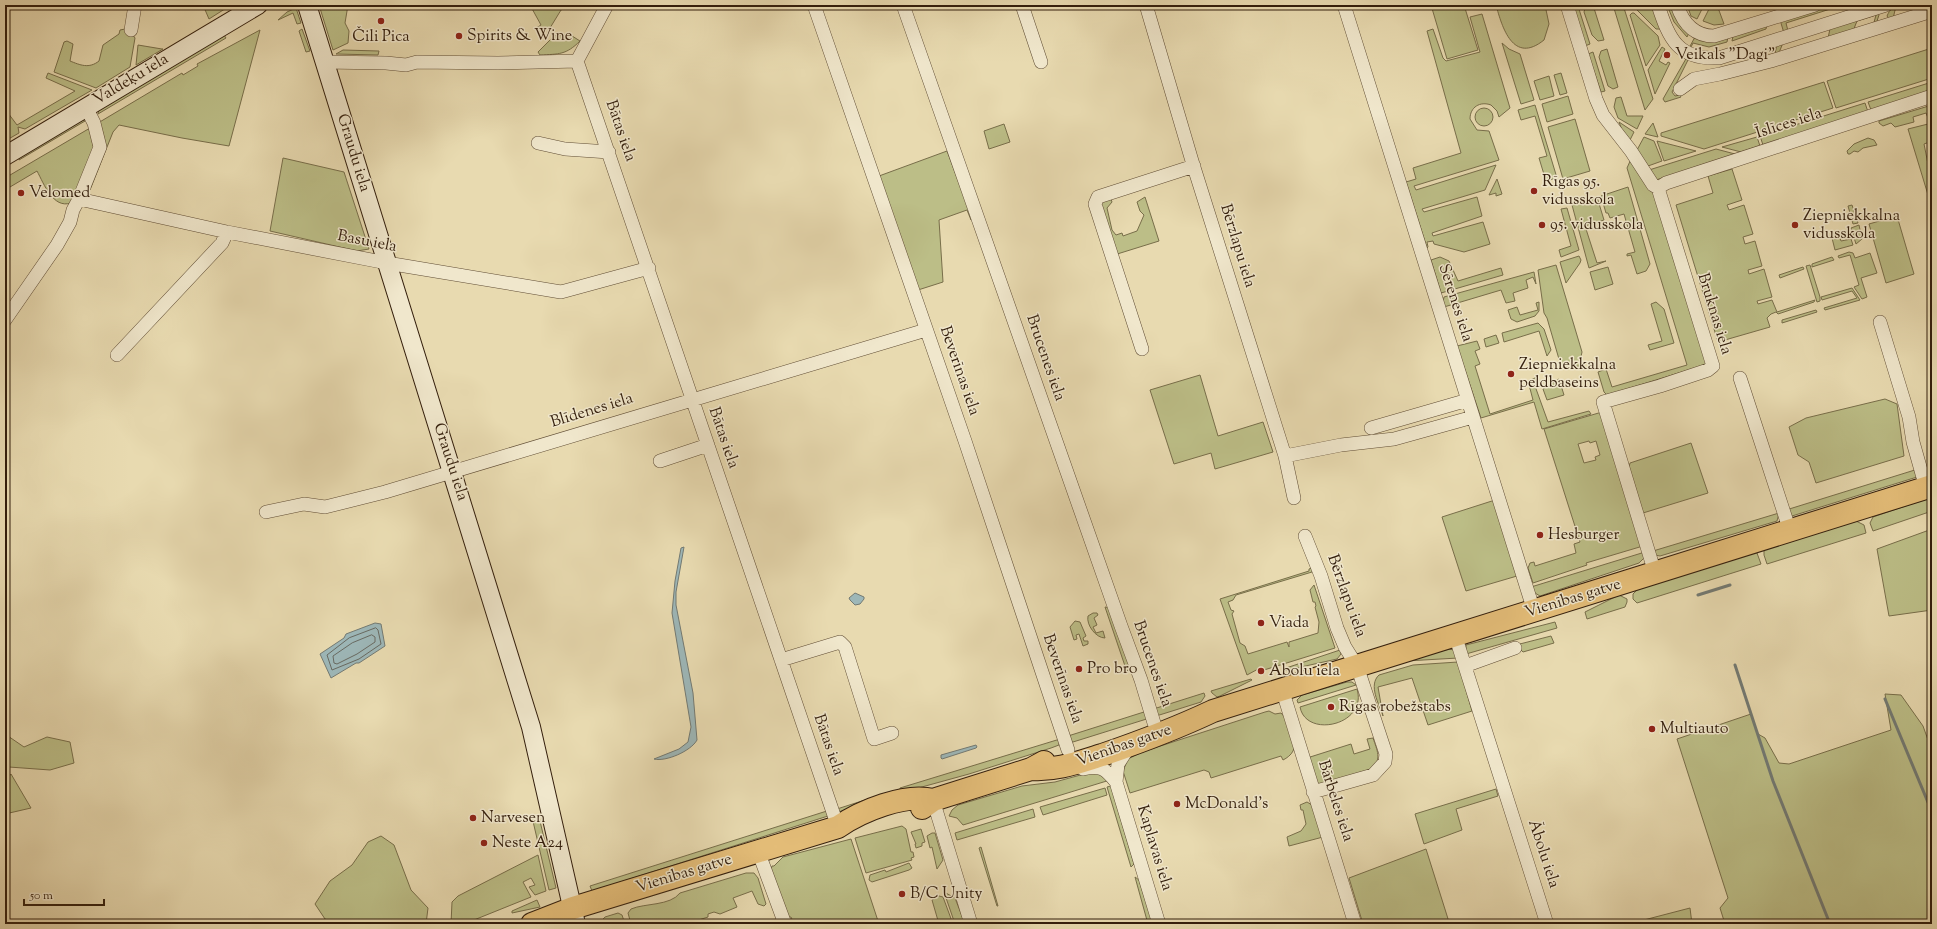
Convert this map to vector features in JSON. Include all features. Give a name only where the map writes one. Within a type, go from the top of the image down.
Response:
[{"type":"highway","name":"Vienības gatve","points":[[532,924],[574,916],[758,850],[838,826],[859,827],[904,816],[922,809],[933,800],[1031,769],[1065,759],[1130,746],[1180,727],[1214,711],[1929,487]]},
{"type":"highway","name":"Vienības gatve","points":[[1065,759],[1154,723],[1179,716],[1214,711]]},
{"type":"main road","name":"Valdeķu iela","points":[[5,156],[258,5]]},
{"type":"main road","name":"Graudu iela","points":[[307,5],[453,470],[531,727],[574,916]]},
{"type":"street","points":[[131,30],[135,5]]},
{"type":"street","points":[[324,62],[386,62],[406,65],[417,62],[498,63],[578,61],[607,5]]},
{"type":"street","name":"Beverīnas iela","points":[[814,5],[965,440],[1065,759]]},
{"type":"street","name":"Brucenes iela","points":[[903,5],[1121,626],[1142,680],[1154,723]]},
{"type":"street","points":[[1022,5],[1041,62]]},
{"type":"street","name":"Bērzlapu iela","points":[[1146,5],[1194,166],[1285,456],[1294,498]]},
{"type":"street","name":"Sērenes iela","points":[[1344,5],[1534,611]]},
{"type":"street","name":"Bruknas iela","points":[[1567,5],[1596,99],[1603,115],[1631,151],[1653,185],[1658,188],[1713,366],[1708,370],[1667,384],[1603,402],[1655,573]]},
{"type":"street","points":[[1658,5],[1670,37],[1676,44],[1695,56],[1706,58],[1718,58],[1885,5]]},
{"type":"street","points":[[1678,5],[1682,19],[1694,31],[1706,36],[1714,36],[1815,5]]},
{"type":"street","points":[[1879,27],[1885,5]]},
{"type":"street","points":[[1680,89],[1694,79],[1771,61],[1932,11]]},
{"type":"street","points":[[1769,42],[1771,61]]},
{"type":"street","name":"Bātas iela","points":[[578,61],[838,826]]},
{"type":"street","name":"Īslīces iela","points":[[1658,188],[1666,183],[1734,159],[1932,96]]},
{"type":"street","points":[[5,320],[57,245],[70,222],[72,210],[79,199],[100,146],[94,123],[86,107]]},
{"type":"street","points":[[538,144],[564,149],[609,152]]},
{"type":"street","points":[[1142,349],[1095,204],[1098,197],[1194,166]]},
{"type":"street","name":"Basu iela","points":[[79,199],[227,232],[387,263],[561,292],[649,268]]},
{"type":"street","points":[[117,356],[222,243],[227,232]]},
{"type":"street","points":[[1880,322],[1909,417],[1913,442],[1929,487]]},
{"type":"street","name":"Blīdenes iela","points":[[266,512],[304,504],[325,507],[385,492],[692,398],[926,330]]},
{"type":"street","points":[[1740,378],[1790,531]]},
{"type":"street","points":[[1371,428],[1468,400]]},
{"type":"street","points":[[1285,456],[1341,445],[1394,439],[1473,417]]},
{"type":"street","points":[[660,461],[708,445]]},
{"type":"street","name":"Bērzlapu iela","points":[[1306,536],[1321,576],[1337,628],[1345,647],[1357,666],[1386,754],[1385,762],[1373,775],[1313,792]]},
{"type":"street","name":"Ābolu iela","points":[[1455,635],[1547,924]]},
{"type":"street","points":[[781,660],[840,642],[845,647],[874,739],[892,733]]},
{"type":"street","points":[[1465,666],[1515,648]]},
{"type":"street","name":"Bārbeles iela","points":[[1282,689],[1355,924]]},
{"type":"street","name":"Kaplavas iela","points":[[1116,782],[1118,764],[1130,746]]},
{"type":"street","name":"Kaplavas iela","points":[[1065,759],[1081,769],[1095,766],[1108,771],[1116,782],[1159,924]]},
{"type":"street","points":[[933,800],[971,924]]},
{"type":"street","points":[[758,850],[785,924]]},
{"type":"green space","points":[[203,5],[231,5],[209,19]]},
{"type":"green space","points":[[319,5],[348,5],[345,23],[349,31],[348,43],[333,50]]},
{"type":"green space","points":[[530,5],[571,5],[561,10],[550,28],[536,28],[541,25]]},
{"type":"green space","points":[[1431,5],[1464,5],[1478,50],[1447,59]]},
{"type":"green space","points":[[1496,5],[1545,5],[1549,24],[1544,40],[1533,47],[1524,48],[1517,46],[1506,32]]},
{"type":"green space","points":[[1586,5],[1593,5],[1604,40],[1598,41],[1592,35],[1584,12]]},
{"type":"green space","points":[[1613,5],[1623,5],[1653,99],[1645,110]]},
{"type":"green space","points":[[1632,5],[1653,5],[1662,29],[1656,29]]},
{"type":"green space","points":[[1667,5],[1672,5],[1689,33],[1687,37],[1674,22]]},
{"type":"green space","points":[[1687,5],[1704,5],[1697,19],[1691,16]]},
{"type":"green space","points":[[1711,5],[1717,5],[1724,24],[1714,25],[1703,21]]},
{"type":"green space","points":[[1828,5],[1843,5],[1786,23],[1788,31],[1784,33],[1780,20]]},
{"type":"green space","points":[[1900,5],[1910,5],[1895,10],[1893,19],[1890,20],[1887,16],[1889,12]]},
{"type":"green space","points":[[1578,6],[1590,44],[1585,46],[1573,8]]},
{"type":"green space","points":[[296,8],[301,23],[297,24],[293,13],[278,20],[287,12]]},
{"type":"green space","points":[[1877,12],[1879,15],[1876,24],[1873,26],[1876,15],[1857,21],[1853,31],[1828,38],[1830,29],[1783,43],[1778,55],[1775,54],[1777,44]]},
{"type":"green space","points":[[1634,13],[1658,36],[1660,45],[1646,66],[1630,15]]},
{"type":"green space","points":[[1482,14],[1510,108],[1499,117],[1497,111],[1491,105],[1483,104],[1474,108],[1470,115],[1470,119],[1477,130],[1489,131],[1499,160],[1414,186],[1416,190],[1496,165],[1485,190],[1422,209],[1424,212],[1477,197],[1482,216],[1432,233],[1433,236],[1483,222],[1490,244],[1464,252],[1434,244],[1433,241],[1427,242],[1427,248],[1406,182],[1416,179],[1413,168],[1461,153],[1427,31],[1433,29],[1443,58],[1446,61],[1480,52],[1470,17]]},
{"type":"green space","points":[[1767,25],[1766,29],[1732,41],[1733,36]]},
{"type":"green space","points":[[125,29],[131,32],[135,38],[130,67],[96,88],[54,72],[64,42],[67,41],[73,44],[70,61],[88,66],[99,61],[103,45],[119,34],[120,30]]},
{"type":"green space","points":[[302,29],[310,51],[306,52],[299,31]]},
{"type":"green space","points":[[260,30],[229,146],[119,125],[113,132],[90,190],[98,123],[182,73],[183,75],[198,66],[197,64]]},
{"type":"green space","points":[[569,34],[580,41],[571,49],[562,53],[552,54],[540,55],[538,52],[555,35],[558,36]]},
{"type":"green space","points":[[224,35],[226,38],[98,114],[99,109]]},
{"type":"green space","points":[[1695,37],[1728,37],[1727,42],[1709,47],[1693,43],[1690,49],[1689,48]]},
{"type":"green space","points":[[1502,43],[1509,49],[1520,54],[1534,100],[1521,104]]},
{"type":"green space","points":[[138,45],[162,49],[163,49],[136,65]]},
{"type":"green space","points":[[1662,47],[1665,49],[1659,61],[1666,65],[1668,62],[1670,63],[1655,94],[1648,70]]},
{"type":"green space","points":[[1932,48],[1932,78],[1836,108],[1827,81]]},
{"type":"green space","points":[[1607,49],[1618,87],[1613,89],[1608,86],[1599,57],[1601,51]]},
{"type":"green space","points":[[343,50],[379,51],[378,55],[336,54]]},
{"type":"green space","points":[[1593,52],[1605,91],[1601,92],[1588,54]]},
{"type":"green space","points":[[1687,57],[1689,58],[1672,92],[1675,96],[1680,95],[1681,97],[1665,102],[1663,99]]},
{"type":"green space","points":[[48,73],[92,90],[25,129],[18,127],[19,133],[5,141],[5,109],[17,125],[75,91],[46,78]]},
{"type":"green space","points":[[1561,73],[1567,93],[1560,95],[1554,75]]},
{"type":"green space","points":[[1549,76],[1554,96],[1540,100],[1534,81]]},
{"type":"green space","points":[[1824,82],[1833,108],[1704,149],[1661,136],[1661,133]]},
{"type":"green space","points":[[1932,82],[1932,90],[1871,110],[1868,102]]},
{"type":"green space","points":[[1568,96],[1573,114],[1547,122],[1542,104]]},
{"type":"green space","points":[[1621,97],[1627,116],[1643,116],[1637,129],[1618,118],[1614,107],[1616,98]]},
{"type":"green space","points":[[1865,103],[1868,112],[1763,145],[1760,136]]},
{"type":"green space","points":[[1535,105],[1557,178],[1546,181],[1539,158],[1547,156],[1535,116],[1521,120],[1518,110]]},
{"type":"green space","points":[[1932,105],[1932,117],[1928,118],[1926,113],[1913,117],[1914,122],[1895,127],[1891,123],[1883,126],[1879,123],[1879,121]]},
{"type":"green space","points":[[1484,108],[1490,111],[1493,117],[1490,123],[1484,126],[1478,123],[1475,117],[1478,111]]},
{"type":"green space","points":[[1575,119],[1590,171],[1563,179],[1548,127]]},
{"type":"green space","points":[[83,120],[85,121],[19,160],[19,155]]},
{"type":"green space","points":[[1619,122],[1634,132],[1630,140],[1622,130]]},
{"type":"green space","points":[[1653,123],[1658,137],[1645,134]]},
{"type":"green space","points":[[1932,123],[1932,141],[1924,144],[1928,164],[1932,164],[1932,208],[1908,129]]},
{"type":"green space","points":[[1004,124],[1010,142],[989,149],[984,131]]},
{"type":"green space","points":[[90,128],[94,149],[71,203],[65,204],[54,199],[37,171],[10,187],[5,178]]},
{"type":"green space","points":[[1644,137],[1654,141],[1662,161],[1648,166],[1637,150]]},
{"type":"green space","points":[[1757,137],[1760,146],[1741,152],[1722,147]]},
{"type":"green space","points":[[1868,138],[1874,140],[1877,145],[1863,148],[1858,152],[1854,151],[1848,154],[1847,151],[1854,144]]},
{"type":"green space","points":[[1657,141],[1696,151],[1664,161]]},
{"type":"green space","points":[[1716,149],[1735,154],[1656,180],[1649,170]]},
{"type":"green space","points":[[947,151],[972,217],[971,220],[967,210],[939,220],[943,282],[918,290],[879,176]]},
{"type":"green space","points":[[283,158],[344,172],[369,249],[357,251],[270,231]]},
{"type":"green space","points":[[1631,159],[1659,202],[1708,364],[1607,395],[1604,392],[1598,372],[1606,369],[1612,387],[1687,365],[1627,168]]},
{"type":"green space","points":[[1732,169],[1742,200],[1727,205],[1729,210],[1744,205],[1753,234],[1743,237],[1745,244],[1755,241],[1762,266],[1748,270],[1749,274],[1764,269],[1772,297],[1757,301],[1758,304],[1772,300],[1777,312],[1815,300],[1814,302],[1778,314],[1776,312],[1771,314],[1767,318],[1770,327],[1718,342],[1676,205],[1713,193],[1708,176]]},
{"type":"green space","points":[[1497,179],[1502,194],[1496,196],[1496,193],[1489,195]]},
{"type":"green space","points":[[1628,187],[1650,264],[1646,271],[1637,274],[1631,255],[1627,256],[1627,254],[1635,252],[1624,214],[1610,218],[1608,213],[1606,213],[1601,196]]},
{"type":"green space","points":[[1110,196],[1112,202],[1107,208],[1112,230],[1116,235],[1122,233],[1123,236],[1137,231],[1144,215],[1140,211],[1137,202],[1145,197],[1159,241],[1114,255],[1099,203]]},
{"type":"green space","points":[[1597,197],[1604,220],[1585,226],[1597,263],[1606,261],[1589,268],[1572,205]]},
{"type":"green space","points":[[1852,205],[1858,223],[1853,224],[1848,206]]},
{"type":"green space","points":[[1567,208],[1579,250],[1561,257],[1559,250],[1571,246],[1561,209]]},
{"type":"green space","points":[[1897,216],[1914,274],[1886,283],[1869,224]]},
{"type":"green space","points":[[1859,225],[1862,239],[1856,244],[1851,228]]},
{"type":"green space","points":[[1838,232],[1841,241],[1851,239],[1853,245],[1835,250],[1831,234]]},
{"type":"green space","points":[[1849,252],[1853,253],[1855,258],[1870,253],[1877,273],[1861,278],[1867,297],[1862,299],[1854,287],[1859,285],[1850,255],[1839,258],[1838,256]]},
{"type":"green space","points":[[1579,256],[1581,260],[1580,263],[1566,283],[1560,262]]},
{"type":"green space","points":[[1440,257],[1449,261],[1458,281],[1501,268],[1503,275],[1441,293],[1431,260]]},
{"type":"green space","points":[[1832,257],[1834,260],[1812,267],[1812,264]]},
{"type":"green space","points":[[1556,265],[1582,352],[1579,366],[1564,368],[1561,366],[1547,318],[1544,313],[1538,270]]},
{"type":"green space","points":[[1810,265],[1820,297],[1820,301],[1817,302],[1806,266]]},
{"type":"green space","points":[[1608,267],[1613,284],[1595,290],[1590,272]]},
{"type":"green space","points":[[1803,267],[1804,269],[1780,278],[1779,275]]},
{"type":"green space","points":[[1534,272],[1536,284],[1533,277],[1526,280],[1528,288],[1513,293],[1515,301],[1506,303],[1501,290],[1444,307],[1444,297]]},
{"type":"green space","points":[[1852,288],[1860,300],[1825,310],[1824,308],[1857,298],[1852,291],[1822,300],[1821,297]]},
{"type":"green space","points":[[1539,302],[1539,311],[1535,316],[1517,322],[1511,319],[1508,310],[1517,307],[1520,315],[1538,310],[1536,303]]},
{"type":"green space","points":[[1656,302],[1664,309],[1674,343],[1650,350],[1648,345],[1662,341],[1651,304]]},
{"type":"green space","points":[[1816,310],[1817,312],[1782,323],[1782,320]]},
{"type":"green space","points":[[1538,323],[1544,329],[1551,350],[1547,356],[1539,331],[1504,342],[1502,333]]},
{"type":"green space","points":[[1496,335],[1499,343],[1486,347],[1484,339]]},
{"type":"green space","points":[[1477,341],[1480,349],[1475,351],[1480,364],[1475,366],[1490,414],[1533,400],[1528,381],[1537,377],[1535,386],[1548,422],[1589,411],[1591,414],[1542,429],[1534,402],[1481,418],[1457,346]]},
{"type":"green space","points":[[1200,375],[1218,436],[1263,422],[1273,452],[1215,469],[1211,453],[1174,464],[1150,390]]},
{"type":"green space","points":[[1559,379],[1564,395],[1547,400],[1543,389]]},
{"type":"green space","points":[[1885,399],[1897,404],[1904,456],[1816,483],[1809,462],[1798,455],[1789,427],[1806,418]]},
{"type":"green space","points":[[1602,412],[1643,546],[1586,563],[1587,565],[1533,583],[1528,568],[1530,563],[1534,562],[1535,566],[1576,553],[1574,544],[1580,542],[1544,429]],"holes":[[[1589,441],[1590,443],[1596,441],[1600,455],[1595,457],[1596,460],[1584,463],[1578,444]]]},
{"type":"green space","points":[[1691,443],[1708,493],[1643,513],[1629,467],[1630,463]]},
{"type":"green space","points":[[1918,469],[1917,477],[1792,516],[1786,510]]},
{"type":"green space","points":[[1932,497],[1932,511],[1873,531],[1870,523],[1873,517]]},
{"type":"green space","points":[[1495,500],[1517,576],[1466,591],[1442,517]]},
{"type":"green space","points":[[1779,513],[1777,521],[1660,556],[1655,555],[1653,551]]},
{"type":"green space","points":[[1856,521],[1864,525],[1866,533],[1767,564],[1764,550]]},
{"type":"green space","points":[[1932,529],[1932,610],[1889,616],[1877,549]]},
{"type":"green space","points":[[1645,552],[1645,557],[1639,563],[1540,596],[1535,593],[1531,587]]},
{"type":"green space","points":[[1753,552],[1757,553],[1761,564],[1637,603],[1633,599],[1633,594],[1638,589]]},
{"type":"green space","points":[[1314,567],[1312,572],[1236,595],[1233,600],[1228,602],[1231,610],[1234,611],[1232,614],[1240,643],[1245,646],[1248,654],[1287,642],[1289,647],[1289,642],[1318,633],[1319,622],[1315,602],[1313,602],[1310,590],[1314,585],[1335,648],[1264,670],[1260,668],[1247,675],[1220,599],[1309,571],[1309,569]]},
{"type":"green space","points":[[1619,595],[1627,599],[1625,607],[1587,619],[1585,612]]},
{"type":"green space","points":[[1105,607],[1110,608],[1131,669],[1128,671],[1126,669]]},
{"type":"green space","points":[[1093,613],[1097,613],[1098,615],[1094,618],[1097,625],[1093,627],[1096,633],[1103,631],[1105,638],[1098,636],[1090,627],[1088,616]]},
{"type":"green space","points":[[1075,621],[1080,622],[1086,636],[1083,638],[1084,641],[1088,641],[1088,644],[1083,646],[1079,634],[1076,635],[1077,639],[1074,640],[1070,627]]},
{"type":"green space","points":[[1555,622],[1557,628],[1466,654],[1466,645]]},
{"type":"green space","points":[[1551,636],[1554,643],[1523,652],[1516,645]]},
{"type":"green space","points":[[1449,649],[1454,650],[1458,658],[1406,661]]},
{"type":"green space","points":[[1340,650],[1341,654],[1337,659],[1283,671],[1283,669]]},
{"type":"green space","points":[[1458,662],[1472,711],[1428,725],[1412,678],[1378,687],[1383,716],[1374,689],[1374,684],[1379,675],[1413,665]]},
{"type":"green space","points":[[1251,679],[1252,680],[1217,697],[1211,691]]},
{"type":"green space","points":[[1347,682],[1352,682],[1356,685],[1298,703],[1297,700],[1302,695]]},
{"type":"green space","points":[[1357,689],[1358,701],[1354,712],[1335,724],[1324,725],[1313,723],[1305,717],[1300,707]]},
{"type":"green space","points":[[1204,693],[1205,696],[1201,702],[1070,742],[1068,736]]},
{"type":"green space","points":[[1885,694],[1901,695],[1923,726],[1932,751],[1932,924],[1725,924],[1720,908],[1728,898],[1677,739],[1751,714],[1758,734],[1765,738],[1779,763],[1789,764],[1891,730]]},
{"type":"green space","points":[[1269,711],[1275,714],[1281,713],[1287,720],[1292,731],[1294,742],[1293,751],[1283,760],[1281,756],[1211,778],[1209,772],[1204,770],[1130,793],[1123,771],[1128,759],[1142,752]]},
{"type":"green space","points":[[5,734],[24,747],[47,737],[70,742],[74,763],[50,770],[9,767],[5,769]]},
{"type":"green space","points":[[1373,738],[1378,758],[1372,769],[1320,784],[1314,781],[1307,758],[1351,744],[1354,754],[1370,749],[1367,739]]},
{"type":"green space","points":[[1060,739],[1059,745],[1051,748],[969,774],[900,793],[900,788]]},
{"type":"green space","points":[[1095,771],[1110,780],[963,825],[957,818],[949,816],[952,810],[958,805],[1022,786],[1055,782]]},
{"type":"green space","points":[[11,774],[31,808],[5,814],[5,781]]},
{"type":"green space","points":[[1111,786],[1134,864],[1131,867],[1107,787]]},
{"type":"green space","points":[[1105,788],[1107,795],[1043,815],[1040,807]]},
{"type":"green space","points":[[1496,789],[1498,796],[1456,809],[1462,830],[1424,844],[1415,814]]},
{"type":"green space","points":[[893,791],[894,796],[838,812],[837,809]]},
{"type":"green space","points":[[1307,802],[1312,805],[1323,837],[1289,846],[1287,837],[1301,831],[1306,824],[1303,810],[1301,810],[1300,805]]},
{"type":"green space","points":[[1033,809],[1035,817],[957,840],[955,833]]},
{"type":"green space","points":[[830,810],[828,816],[592,891],[590,886]]},
{"type":"green space","points":[[532,817],[539,817],[556,888],[549,890]]},
{"type":"green space","points":[[902,826],[906,829],[911,852],[913,852],[914,857],[911,858],[912,860],[866,873],[855,838]]},
{"type":"green space","points":[[921,829],[925,842],[922,843],[922,846],[916,848],[911,832]]},
{"type":"green space","points":[[935,833],[943,860],[937,869],[932,847],[930,848],[927,836]]},
{"type":"green space","points":[[381,836],[394,845],[411,890],[428,908],[426,924],[336,924],[325,919],[315,904],[330,881],[352,865],[368,842]]},
{"type":"green space","points":[[851,839],[879,924],[794,924],[791,917],[784,918],[770,873],[772,866],[774,866],[783,857]]},
{"type":"green space","points":[[981,847],[998,906],[979,848]]},
{"type":"green space","points":[[1426,849],[1449,922],[1441,924],[1363,924],[1349,878]]},
{"type":"green space","points":[[538,855],[546,891],[535,895],[529,887],[535,885],[531,878],[523,882],[531,897],[464,924],[451,924],[452,902],[458,896]]},
{"type":"green space","points":[[909,863],[912,868],[909,870],[872,882],[869,880],[870,875],[885,870],[886,872]]},
{"type":"green space","points":[[746,873],[754,873],[758,878],[766,904],[764,906],[758,904],[752,891],[733,898],[737,907],[720,914],[714,912],[708,914],[708,917],[689,923],[631,924],[628,913],[631,909],[664,902],[676,897],[680,893]]},
{"type":"green space","points":[[1135,877],[1139,880],[1153,924],[1148,924]]},
{"type":"green space","points":[[944,892],[955,898],[965,924],[955,924]]},
{"type":"green space","points":[[939,896],[943,897],[953,924],[939,924],[932,900]]},
{"type":"green space","points":[[537,900],[540,907],[512,913],[512,911]]},
{"type":"green space","points":[[1690,908],[1692,924],[1641,924],[1640,921]]},
{"type":"green space","points":[[618,913],[622,915],[625,924],[598,924],[605,917]]},
{"type":"water","points":[[684,547],[676,592],[676,605],[693,693],[697,740],[684,752],[678,755],[665,759],[654,759],[679,749],[688,742],[691,727],[672,613],[675,581],[681,548]]},
{"type":"water","points":[[855,593],[864,597],[860,604],[855,605],[849,598]]},
{"type":"water","points":[[375,623],[381,624],[385,646],[359,663],[356,663],[331,678],[320,654],[344,638],[346,634]]},
{"type":"water","points":[[976,745],[976,748],[942,759],[941,758],[941,755]]},
{"type":"waterway","points":[[1698,595],[1730,585]]},
{"type":"waterway","points":[[1735,665],[1773,781],[1830,924]]},
{"type":"waterway","points":[[1885,699],[1932,812]]},
{"type":"place","name":"Čili Pica","points":[[381,21]]},
{"type":"place","name":"Spirits & Wine","points":[[459,36]]},
{"type":"place","name":"Veikals \"Dagi\"","points":[[1667,55]]},
{"type":"place","name":"Rīgas 95. vidusskola","points":[[1534,191]]},
{"type":"place","name":"Velomed","points":[[21,193]]},
{"type":"place","name":"95. vidusskola","points":[[1542,225]]},
{"type":"place","name":"Ziepniekkalna vidusskola","points":[[1795,225]]},
{"type":"place","name":"Ziepniekkalna peldbaseins","points":[[1511,374]]},
{"type":"place","name":"Hesburger","points":[[1540,535]]},
{"type":"place","name":"Viada","points":[[1261,623]]},
{"type":"place","name":"Pro bro","points":[[1079,669]]},
{"type":"place","name":"Ābolu iela","points":[[1261,671]]},
{"type":"place","name":"Rīgas robežstabs","points":[[1331,707]]},
{"type":"place","name":"Multiauto","points":[[1652,729]]},
{"type":"place","name":"McDonald's","points":[[1177,804]]},
{"type":"place","name":"Narvesen","points":[[473,818]]},
{"type":"place","name":"Neste A24","points":[[484,843]]},
{"type":"place","name":"B/C Unity","points":[[902,894]]}]
